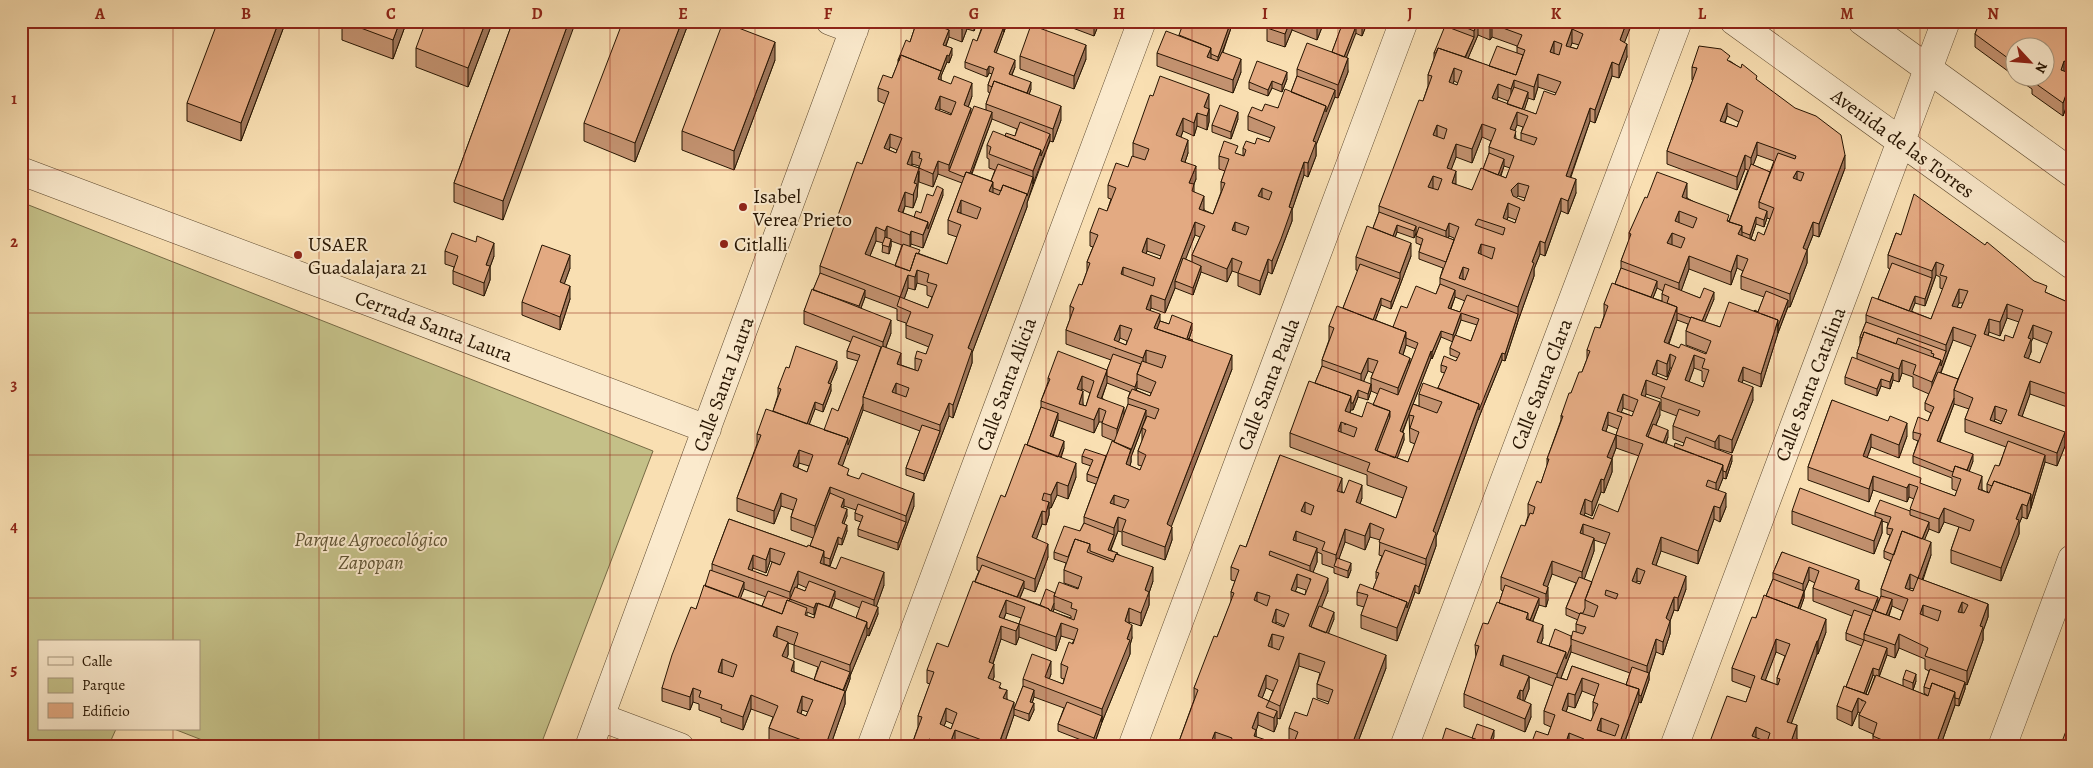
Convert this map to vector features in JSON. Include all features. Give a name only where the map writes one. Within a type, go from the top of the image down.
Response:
[{"type":"street","name":"Calle Santa Alicia","points":[[871,747],[1142,21]]},
{"type":"street","name":"Calle Santa Paula","points":[[1132,747],[1404,21]]},
{"type":"street","name":"Calle Santa Clara","points":[[1404,747],[1678,21]]},
{"type":"street","name":"Avenida de las Torres","points":[[1734,21],[2072,265]]},
{"type":"street","points":[[1862,21],[2072,173]]},
{"type":"street","name":"Calle Santa Catalina","points":[[1674,747],[1946,21]]},
{"type":"street","name":"Calle Santa Laura","points":[[589,747],[706,429],[847,24]]},
{"type":"street","name":"Cerrada Santa Laura","points":[[21,171],[706,429]]},
{"type":"street","points":[[2002,747],[2072,559]]},
{"type":"street","points":[[600,717],[680,747]]},
{"type":"green space","name":"Parque Agroecológico Zapopan","points":[[21,202],[653,451],[540,747],[220,747],[177,730],[200,730],[200,640],[38,640],[38,730],[116,730],[108,747],[21,747]]},
{"type":"building","points":[[218,21],[279,21],[241,123],[187,103]]},
{"type":"building","points":[[342,21],[400,21],[393,40]]},
{"type":"building","points":[[426,21],[486,21],[468,68],[416,48]]},
{"type":"building","points":[[513,21],[569,21],[503,201],[454,183]]},
{"type":"building","points":[[623,21],[682,21],[635,143],[584,123]]},
{"type":"building","points":[[917,21],[925,21],[949,30],[943,45],[952,48],[941,71],[901,55],[898,60],[906,40],[910,42]]},
{"type":"building","points":[[942,21],[965,21],[962,29]]},
{"type":"building","points":[[985,21],[992,21],[1004,26],[994,52],[1015,60],[1009,74],[1031,82],[1027,93],[994,81],[992,87],[988,85],[994,68],[989,66],[987,70],[965,62],[973,39],[977,41]]},
{"type":"building","points":[[1184,21],[1231,21],[1218,57],[1211,54],[1211,48],[1179,35]]},
{"type":"building","points":[[1270,21],[1290,21],[1285,34],[1267,28]]},
{"type":"building","points":[[1304,21],[1319,21],[1317,26]]},
{"type":"building","points":[[1450,21],[1478,21],[1474,31]]},
{"type":"building","points":[[1478,21],[1627,21],[1620,40],[1627,44],[1619,65],[1612,62],[1595,110],[1590,108],[1566,176],[1576,179],[1568,201],[1561,198],[1545,243],[1540,241],[1518,307],[1440,278],[1459,227],[1449,223],[1446,231],[1379,206],[1419,100],[1423,101],[1432,76],[1428,75],[1438,48],[1516,75],[1525,50],[1517,47],[1522,35],[1492,24],[1490,26]],"holes":[[[1572,29],[1583,34],[1577,49],[1566,46]],[[1554,41],[1562,44],[1559,55],[1550,52]],[[1454,68],[1462,71],[1457,85],[1449,82]],[[1538,74],[1561,82],[1555,95],[1544,91],[1536,114],[1492,98],[1498,84],[1511,89],[1514,80],[1534,87]],[[1517,112],[1528,116],[1521,133],[1537,138],[1534,145],[1514,138],[1516,131],[1510,129]],[[1482,124],[1496,129],[1489,147],[1514,156],[1506,178],[1481,168],[1472,190],[1452,183],[1456,171],[1447,168],[1456,144],[1472,149]],[[1437,125],[1447,129],[1444,139],[1433,135]],[[1433,176],[1442,179],[1438,190],[1428,187]],[[1518,183],[1529,186],[1524,201],[1513,196],[1511,190]],[[1508,203],[1520,208],[1515,223],[1503,218]],[[1478,219],[1505,228],[1503,235],[1475,225]],[[1481,244],[1495,248],[1492,259],[1478,253]],[[1463,267],[1469,269],[1465,280],[1459,278]]]},
{"type":"building","points":[[1980,21],[2038,21],[2053,27],[2055,22],[2072,29],[2072,64],[2064,61],[2061,70],[2072,74],[2063,103],[2042,88],[2056,88],[2056,38],[2006,38],[2006,57],[1975,34]]},
{"type":"building","points":[[723,22],[775,42],[734,151],[682,131]]},
{"type":"building","points":[[1343,22],[1356,26],[1344,57],[1332,52]]},
{"type":"building","points":[[1031,25],[1086,45],[1074,76],[1020,56]]},
{"type":"building","points":[[1445,26],[1474,37],[1465,57],[1438,48],[1436,53],[1434,53]]},
{"type":"building","points":[[1166,31],[1211,48],[1207,57],[1218,61],[1222,52],[1241,59],[1233,80],[1157,53]]},
{"type":"building","points":[[1307,43],[1348,58],[1338,85],[1297,69]]},
{"type":"building","points":[[1497,46],[1523,55],[1516,75],[1489,66]]},
{"type":"building","points":[[1699,46],[1721,49],[1730,56],[1727,60],[1741,68],[1742,64],[1757,76],[1756,79],[1795,108],[1816,116],[1841,135],[1845,155],[1819,224],[1813,222],[1803,248],[1807,250],[1790,294],[1741,276],[1748,259],[1737,255],[1731,272],[1689,256],[1679,283],[1621,261],[1631,234],[1629,233],[1645,197],[1647,198],[1657,172],[1687,183],[1682,197],[1729,215],[1727,221],[1742,226],[1738,234],[1755,241],[1758,232],[1764,235],[1774,208],[1759,202],[1778,153],[1795,159],[1796,156],[1757,142],[1751,158],[1745,155],[1737,177],[1667,151],[1697,68],[1692,67]],"holes":[[[1727,103],[1743,111],[1737,127],[1720,121]],[[1797,171],[1804,173],[1801,181],[1793,178]],[[1679,211],[1697,218],[1693,228],[1675,221]],[[1672,233],[1685,238],[1681,248],[1667,243]]]},
{"type":"building","points":[[901,55],[941,71],[938,79],[951,84],[954,76],[972,83],[964,105],[971,108],[949,165],[938,161],[933,174],[919,168],[914,183],[917,184],[913,195],[905,192],[898,211],[928,222],[923,235],[911,231],[910,235],[887,226],[885,231],[876,227],[865,254],[910,271],[916,253],[947,264],[961,225],[948,220],[966,172],[993,182],[989,191],[999,195],[1003,185],[1027,194],[968,348],[972,350],[953,405],[949,403],[940,425],[863,397],[882,346],[901,353],[897,364],[918,371],[922,360],[915,358],[917,351],[926,354],[933,335],[906,325],[911,312],[897,306],[900,297],[820,266],[857,162],[862,164],[889,92],[878,88],[883,75],[892,78]],"holes":[[[940,96],[956,102],[951,115],[935,109]],[[890,134],[902,138],[896,153],[884,148]],[[912,151],[920,153],[919,158],[922,159],[919,168],[907,164]],[[961,200],[981,208],[977,219],[957,212]],[[917,270],[929,274],[927,282],[937,285],[928,308],[900,297],[908,275],[915,277]],[[896,383],[909,388],[906,397],[892,392]]]},
{"type":"building","points":[[1257,61],[1287,72],[1282,85],[1272,81],[1268,90],[1249,82]]},
{"type":"building","points":[[1160,76],[1209,94],[1204,107],[1209,109],[1207,116],[1197,113],[1194,123],[1183,118],[1176,135],[1188,140],[1181,161],[1196,166],[1189,183],[1194,184],[1192,191],[1204,196],[1199,209],[1213,214],[1225,183],[1221,182],[1229,159],[1219,156],[1224,141],[1238,146],[1235,153],[1244,156],[1246,150],[1243,148],[1246,141],[1255,144],[1257,138],[1269,142],[1275,127],[1248,116],[1252,107],[1262,111],[1265,104],[1278,108],[1285,89],[1326,106],[1313,141],[1316,142],[1308,163],[1304,162],[1296,185],[1289,207],[1292,208],[1281,239],[1272,261],[1268,259],[1260,281],[1238,273],[1242,262],[1232,258],[1227,269],[1192,255],[1205,226],[1195,222],[1165,300],[1151,295],[1146,309],[1160,314],[1154,328],[1232,355],[1167,524],[1172,527],[1165,547],[1122,531],[1126,520],[1118,517],[1114,528],[1084,517],[1112,441],[1131,449],[1126,464],[1140,470],[1146,455],[1138,451],[1146,430],[1142,428],[1147,416],[1155,419],[1159,409],[1128,398],[1132,389],[1150,396],[1156,382],[1137,374],[1142,361],[1162,368],[1166,356],[1146,350],[1143,358],[1066,330],[1074,308],[1070,306],[1079,284],[1082,285],[1090,263],[1087,262],[1098,235],[1090,232],[1099,208],[1107,211],[1116,188],[1108,185],[1116,163],[1128,167],[1132,156],[1145,160],[1149,149],[1133,143],[1150,95],[1153,96]],"holes":[[[1262,188],[1272,192],[1269,200],[1258,196]],[[1235,222],[1249,227],[1246,235],[1232,230]],[[1147,238],[1165,245],[1160,259],[1142,252]],[[1123,267],[1155,278],[1153,286],[1121,274]],[[1120,325],[1132,329],[1126,345],[1114,340]],[[1114,495],[1129,500],[1125,508],[1110,503]]]},
{"type":"building","points":[[1297,76],[1335,90],[1326,112],[1326,106],[1291,92]]},
{"type":"building","points":[[994,81],[1061,106],[1053,129],[986,104]]},
{"type":"building","points":[[1514,87],[1528,92],[1522,109],[1507,104]]},
{"type":"building","points":[[1220,105],[1238,112],[1231,132],[1212,125]]},
{"type":"building","points":[[974,106],[992,112],[970,173],[966,172],[964,177],[949,171]]},
{"type":"building","points":[[1020,122],[1050,134],[1041,156],[1041,150],[1005,136],[1006,133],[1015,136]]},
{"type":"building","points":[[993,131],[1041,150],[1033,171],[989,154],[991,147],[987,145]]},
{"type":"building","points":[[1489,153],[1504,159],[1498,175],[1483,169]]},
{"type":"building","points":[[998,164],[1033,177],[1027,196],[1027,194],[1003,185],[1001,191],[993,188],[993,182],[991,181]]},
{"type":"building","points":[[1751,164],[1770,172],[1759,202],[1759,208],[1767,211],[1764,220],[1756,217],[1750,235],[1742,232],[1742,226],[1729,222]]},
{"type":"building","points":[[937,186],[943,189],[928,229],[928,222],[914,217],[916,211],[921,213],[927,194],[933,196]]},
{"type":"building","points":[[1914,194],[1985,245],[1987,242],[2034,281],[2047,286],[2045,292],[2072,304],[2072,389],[2070,395],[2030,381],[2018,415],[2065,432],[2057,453],[1965,419],[1973,398],[1954,390],[1976,335],[1953,327],[1946,345],[1866,315],[1872,297],[1931,319],[1947,277],[1940,275],[1944,265],[1936,262],[1932,271],[1888,255],[1896,233],[1901,235]],"holes":[[[1959,289],[1968,291],[1961,308],[1952,306]],[[2007,304],[2023,310],[2013,338],[2005,335],[2004,341],[1984,334],[1989,319],[2000,322]],[[2033,325],[2052,332],[2040,363],[2024,357],[2031,339],[2028,338]],[[1995,406],[2007,410],[2001,424],[1990,420]]]},
{"type":"building","points":[[1379,212],[1416,226],[1414,231],[1397,225],[1393,236],[1373,228]]},
{"type":"building","points":[[1367,226],[1411,243],[1400,273],[1356,257]]},
{"type":"building","points":[[1419,227],[1454,240],[1446,262],[1419,252],[1423,239],[1416,236]]},
{"type":"building","points":[[452,233],[476,242],[477,236],[494,243],[486,265],[490,266],[484,283],[453,271],[458,256],[445,251]]},
{"type":"building","points":[[885,237],[891,239],[889,247],[882,245]]},
{"type":"building","points":[[903,244],[920,250],[918,254],[916,253],[910,271],[895,266]]},
{"type":"building","points":[[542,245],[570,255],[560,282],[570,286],[560,317],[522,302]]},
{"type":"building","points":[[1183,258],[1201,266],[1193,288],[1175,281]]},
{"type":"building","points":[[1892,263],[1932,278],[1925,299],[1915,296],[1909,311],[1878,299]]},
{"type":"building","points":[[1360,264],[1400,279],[1391,302],[1381,298],[1373,320],[1343,308]]},
{"type":"building","points":[[1621,268],[1657,281],[1651,297],[1615,284]]},
{"type":"building","points":[[820,273],[865,290],[859,306],[813,290]]},
{"type":"building","points":[[1612,283],[1677,307],[1664,342],[1679,348],[1681,344],[1706,354],[1711,341],[1686,331],[1691,317],[1720,327],[1729,302],[1778,320],[1761,374],[1743,367],[1738,381],[1753,387],[1732,440],[1719,435],[1715,442],[1673,426],[1679,409],[1698,416],[1700,411],[1661,397],[1665,387],[1646,380],[1641,395],[1660,402],[1646,436],[1723,465],[1716,483],[1708,480],[1706,486],[1726,493],[1720,508],[1714,506],[1698,551],[1661,537],[1652,564],[1686,576],[1678,598],[1674,597],[1666,618],[1670,621],[1663,642],[1656,639],[1647,666],[1571,639],[1573,631],[1583,634],[1586,627],[1576,624],[1580,613],[1594,617],[1598,606],[1585,600],[1610,533],[1583,524],[1580,533],[1594,538],[1582,572],[1552,561],[1543,585],[1548,587],[1546,594],[1501,577],[1521,525],[1525,526],[1530,513],[1533,514],[1535,507],[1528,504],[1537,481],[1541,483],[1569,393],[1571,393],[1579,372],[1582,372],[1590,351],[1587,350],[1595,327],[1600,328],[1608,306],[1604,304]],"holes":[[[1670,354],[1676,357],[1667,380],[1652,374],[1657,360],[1667,364]],[[1694,355],[1705,359],[1702,368],[1709,370],[1703,387],[1685,380]],[[1623,394],[1638,400],[1632,416],[1617,411]],[[1608,412],[1622,417],[1616,435],[1602,430]],[[1616,435],[1643,444],[1618,512],[1599,504],[1593,519],[1580,514],[1585,499],[1592,502],[1601,479],[1604,480],[1612,459],[1607,457]],[[1637,568],[1645,571],[1640,584],[1632,581]],[[1606,590],[1618,594],[1616,599],[1605,595]]]},
{"type":"building","points":[[1440,284],[1455,290],[1448,308],[1460,312],[1467,295],[1518,314],[1505,354],[1502,353],[1479,410],[1479,404],[1438,388],[1447,367],[1441,365],[1444,356],[1456,361],[1460,353],[1450,348],[1455,335],[1471,341],[1479,319],[1461,313],[1453,335],[1441,331],[1431,351],[1400,431],[1404,433],[1395,458],[1377,451],[1390,417],[1390,411],[1373,405],[1380,388],[1398,395],[1418,343],[1406,338],[1406,332],[1393,327],[1401,306],[1407,308],[1416,286],[1436,294]]},
{"type":"building","points":[[1665,284],[1700,298],[1704,288],[1714,292],[1702,321],[1677,313],[1677,307],[1667,303],[1669,297],[1662,294]]},
{"type":"building","points":[[812,289],[891,320],[883,342],[804,311]]},
{"type":"building","points":[[1766,291],[1788,300],[1778,326],[1778,320],[1754,311],[1758,312]]},
{"type":"building","points":[[1337,306],[1406,332],[1399,353],[1410,358],[1398,388],[1371,378],[1378,361],[1368,358],[1361,374],[1322,360],[1334,328],[1329,326]]},
{"type":"building","points":[[1172,315],[1192,323],[1187,338],[1192,341],[1157,329],[1160,321],[1169,324]]},
{"type":"building","points":[[1866,322],[1946,351],[1941,366],[1941,360],[1933,357],[1932,351],[1898,338],[1896,344],[1864,332],[1862,338],[1860,337]]},
{"type":"building","points":[[1864,332],[1941,360],[1932,382],[1913,374],[1916,365],[1902,360],[1899,369],[1857,353]]},
{"type":"building","points":[[853,336],[881,347],[848,445],[848,438],[824,430],[832,408],[838,411],[860,355],[847,351]]},
{"type":"building","points":[[796,346],[837,361],[828,383],[831,384],[823,405],[815,402],[807,424],[773,411],[781,389],[778,388],[786,367],[789,368]]},
{"type":"building","points":[[1058,351],[1107,370],[1097,397],[1124,407],[1117,429],[1102,423],[1106,411],[1099,408],[1094,420],[1041,401],[1050,379],[1048,378]],"holes":[[[1082,376],[1094,381],[1086,406],[1079,404],[1083,391],[1077,389]]]},
{"type":"building","points":[[1113,354],[1141,364],[1135,387],[1107,376],[1107,370]]},
{"type":"building","points":[[1852,357],[1893,373],[1890,382],[1881,379],[1877,389],[1845,377]]},
{"type":"building","points":[[1322,366],[1371,384],[1368,394],[1358,390],[1353,403],[1351,403],[1351,396],[1315,383]]},
{"type":"building","points":[[1938,372],[1958,379],[1954,390],[1954,398],[1937,441],[1973,454],[1967,470],[1955,466],[1953,472],[1913,456],[1921,434],[1913,432],[1918,417],[1928,421],[1934,407],[1925,403]]},
{"type":"building","points":[[1309,381],[1351,396],[1345,411],[1362,417],[1367,402],[1390,411],[1375,450],[1408,462],[1419,432],[1410,428],[1414,416],[1409,415],[1413,404],[1437,413],[1442,402],[1419,394],[1423,383],[1479,404],[1433,531],[1436,533],[1426,559],[1379,542],[1384,529],[1370,523],[1365,536],[1345,529],[1336,555],[1322,550],[1325,542],[1296,531],[1293,540],[1317,548],[1310,566],[1270,551],[1269,555],[1328,578],[1309,626],[1386,655],[1351,747],[1296,747],[1293,745],[1298,732],[1289,728],[1295,712],[1307,716],[1313,698],[1328,704],[1333,690],[1317,684],[1325,662],[1299,653],[1280,706],[1269,701],[1266,707],[1277,711],[1274,718],[1258,712],[1252,728],[1256,730],[1254,736],[1266,740],[1264,747],[1229,747],[1232,738],[1215,732],[1210,745],[1215,747],[1177,747],[1198,690],[1194,688],[1214,636],[1217,637],[1234,593],[1231,592],[1239,570],[1231,567],[1240,545],[1246,547],[1280,455],[1342,478],[1337,491],[1344,493],[1349,480],[1362,485],[1356,502],[1396,518],[1407,487],[1367,471],[1370,463],[1290,433]],"holes":[[[1341,422],[1357,428],[1354,437],[1338,431]],[[1305,502],[1314,506],[1311,515],[1301,511]],[[1297,574],[1311,579],[1305,595],[1291,590]],[[1257,592],[1270,596],[1267,606],[1254,600]],[[1276,609],[1289,614],[1284,627],[1272,622]],[[1272,634],[1284,637],[1279,650],[1268,646]],[[1266,675],[1278,680],[1269,701],[1258,696]]]},
{"type":"building","points":[[1832,400],[1888,421],[1890,416],[1907,423],[1899,445],[1871,434],[1863,456],[1921,478],[1920,483],[1955,496],[1961,479],[1952,476],[1955,466],[1982,476],[1978,489],[1989,493],[1994,481],[2031,494],[2027,506],[2022,504],[2016,519],[2019,520],[2001,568],[1951,550],[1959,527],[1970,531],[1974,520],[1944,508],[1939,519],[1910,509],[1918,487],[1909,484],[1907,488],[1873,476],[1869,489],[1808,467]]},
{"type":"building","points":[[1128,404],[1146,410],[1131,450],[1114,442]]},
{"type":"building","points":[[1041,407],[1058,413],[1050,436],[1064,441],[1058,457],[1027,445]]},
{"type":"building","points":[[766,409],[848,438],[838,464],[849,469],[847,475],[859,479],[862,473],[914,493],[906,516],[830,487],[815,526],[791,517],[797,499],[781,493],[774,511],[737,498],[761,435],[757,434]],"holes":[[[799,450],[813,455],[807,472],[793,466]]]},
{"type":"building","points":[[1653,424],[1668,430],[1663,443],[1648,437]]},
{"type":"building","points":[[922,425],[940,431],[924,474],[906,468]]},
{"type":"building","points":[[1686,437],[1732,455],[1726,472],[1723,471],[1723,465],[1674,447],[1675,443],[1683,446]]},
{"type":"building","points":[[2008,441],[2045,455],[2031,501],[2031,494],[1994,481],[1992,486],[1987,484],[1995,465],[1999,466],[2000,464]]},
{"type":"building","points":[[1025,444],[1076,463],[1068,486],[1057,482],[1051,495],[1044,493],[1042,500],[1049,502],[1046,512],[1042,511],[1032,537],[1048,544],[1035,579],[977,557],[1001,495],[1005,497]]},
{"type":"building","points":[[1085,449],[1106,456],[1098,478],[1087,474],[1093,460],[1082,456]]},
{"type":"building","points":[[1800,488],[1882,519],[1874,541],[1792,511]]},
{"type":"building","points":[[830,493],[844,499],[841,507],[847,509],[842,523],[847,525],[842,539],[838,537],[830,559],[824,557],[824,551],[810,546]]},
{"type":"building","points":[[1880,500],[1910,511],[1910,515],[1929,522],[1922,539],[1902,531],[1894,555],[1884,551],[1893,529],[1887,528],[1891,517],[1875,512]]},
{"type":"building","points":[[858,504],[906,522],[898,543],[858,529],[863,516],[855,513]]},
{"type":"building","points":[[729,519],[807,547],[808,545],[824,551],[820,563],[836,569],[841,557],[884,572],[874,600],[798,571],[790,592],[712,564]],"holes":[[[770,548],[785,553],[780,565],[772,562],[767,576],[748,569],[753,555],[766,560]]]},
{"type":"building","points":[[1084,523],[1114,535],[1108,550],[1118,553],[1114,560],[1090,551],[1090,544],[1075,539],[1068,557],[1054,552],[1064,526],[1080,531]]},
{"type":"building","points":[[1902,531],[1931,542],[1918,578],[1988,604],[1980,626],[1983,627],[1967,671],[1925,656],[1928,648],[1899,634],[1895,645],[1864,634],[1873,610],[1900,620],[1908,599],[1881,589]],"holes":[[[1910,574],[1918,578],[1913,591],[1905,588]],[[1962,602],[1968,605],[1964,613],[1958,612]],[[1923,605],[1941,611],[1938,621],[1920,614]]]},
{"type":"building","points":[[1075,539],[1090,544],[1087,552],[1113,562],[1116,554],[1153,567],[1145,590],[1149,592],[1141,613],[1129,608],[1125,621],[1132,625],[1127,639],[1130,640],[1102,709],[1023,679],[1032,654],[1051,661],[1045,677],[1063,684],[1068,667],[1061,664],[1069,642],[1073,644],[1078,629],[1061,623],[1056,637],[1019,624],[1016,631],[1001,626],[989,662],[994,664],[988,678],[1001,683],[999,688],[1007,690],[1003,698],[1014,702],[998,746],[955,730],[949,746],[929,739],[927,747],[911,747],[922,717],[918,716],[934,672],[927,670],[937,643],[948,647],[973,581],[1074,620],[1077,610],[1071,608],[1072,603],[1054,596],[1059,582],[1078,589],[1082,577],[1064,570]],"holes":[[[1006,600],[1025,607],[1019,624],[999,617]],[[946,708],[957,713],[951,729],[940,724]]]},
{"type":"building","points":[[1385,550],[1426,565],[1419,587],[1415,585],[1407,608],[1407,602],[1373,589],[1379,573],[1376,572]]},
{"type":"building","points":[[1782,552],[1859,580],[1855,589],[1878,597],[1873,610],[1813,588],[1819,571],[1809,567],[1803,584],[1773,573]]},
{"type":"building","points":[[1337,558],[1351,563],[1348,571],[1334,566]]},
{"type":"building","points":[[982,565],[1024,581],[1017,597],[975,582]]},
{"type":"building","points":[[710,570],[744,582],[738,598],[705,586]]},
{"type":"building","points":[[1579,577],[1592,582],[1585,600],[1585,608],[1583,613],[1580,614],[1566,608]]},
{"type":"building","points":[[1773,579],[1804,591],[1798,608],[1766,596]]},
{"type":"building","points":[[809,581],[835,591],[829,607],[816,603],[814,608],[790,599],[795,587],[805,591]]},
{"type":"building","points":[[1360,584],[1407,602],[1397,628],[1361,615],[1368,595],[1357,592]]},
{"type":"building","points":[[704,585],[782,614],[787,600],[807,608],[805,615],[814,618],[818,603],[867,622],[850,665],[794,645],[798,633],[777,626],[773,636],[788,642],[782,656],[794,661],[791,671],[845,691],[825,747],[769,728],[778,706],[751,695],[743,717],[721,709],[722,705],[699,697],[701,691],[693,688],[690,697],[662,688],[672,655],[691,607],[696,609]],"holes":[[[722,659],[737,665],[733,677],[718,672]],[[802,696],[813,700],[806,716],[797,712]]]},
{"type":"building","points":[[1505,585],[1539,598],[1530,620],[1528,619],[1528,613],[1499,603]]},
{"type":"building","points":[[1046,589],[1055,593],[1051,611],[1040,605]]},
{"type":"building","points":[[768,591],[790,599],[789,601],[787,600],[782,614],[762,606]]},
{"type":"building","points":[[1764,595],[1826,619],[1787,722],[1797,725],[1789,747],[1708,747],[1727,696],[1746,702],[1755,676],[1732,668],[1752,617],[1756,618]],"holes":[[[1776,639],[1790,644],[1777,678],[1780,679],[1778,685],[1761,679]],[[1756,727],[1770,733],[1767,742],[1752,736]]]},
{"type":"building","points":[[1881,596],[1892,599],[1886,615],[1875,611]]},
{"type":"building","points":[[862,601],[878,607],[869,629],[867,628],[867,622],[856,618]]},
{"type":"building","points":[[1497,602],[1528,613],[1526,619],[1543,625],[1537,642],[1566,652],[1557,674],[1503,655],[1500,665],[1529,676],[1523,691],[1520,690],[1517,698],[1531,704],[1525,719],[1464,694],[1479,646],[1475,645],[1483,623],[1488,624]]},
{"type":"building","points":[[1319,606],[1334,612],[1326,633],[1311,627]]},
{"type":"building","points":[[1854,610],[1871,616],[1864,634],[1864,640],[1846,633]]},
{"type":"building","points":[[1555,629],[1571,636],[1571,645],[1566,659],[1566,652],[1549,646]]},
{"type":"building","points":[[1864,640],[1887,648],[1879,670],[1873,668],[1864,693],[1846,687]]},
{"type":"building","points":[[821,661],[850,672],[843,690],[814,680]]},
{"type":"building","points":[[1572,666],[1639,689],[1621,739],[1625,740],[1623,747],[1581,747],[1584,739],[1569,733],[1566,742],[1578,747],[1530,747],[1536,731],[1548,735],[1555,715],[1544,711],[1556,677],[1567,680]],"holes":[[[1582,678],[1599,684],[1593,702],[1598,704],[1591,721],[1562,710],[1568,693],[1575,695]],[[1601,718],[1619,725],[1615,736],[1597,730]]]},
{"type":"building","points":[[1632,667],[1649,673],[1641,696],[1639,695],[1639,689],[1626,685]]},
{"type":"building","points":[[1930,669],[1965,682],[1959,699],[1955,698],[1955,692],[1932,683],[1930,689],[1924,687]]},
{"type":"building","points":[[1906,670],[1916,674],[1913,683],[1903,679]]},
{"type":"building","points":[[1876,675],[1928,696],[1932,683],[1955,692],[1935,747],[1885,747],[1887,742],[1873,736],[1877,723],[1859,715],[1866,702],[1858,698],[1852,712],[1837,706],[1844,686],[1868,695]]},
{"type":"building","points":[[1023,686],[1034,690],[1030,702],[1034,703],[1029,714],[1014,709]]},
{"type":"building","points":[[1067,702],[1102,716],[1094,738],[1058,724]]},
{"type":"building","points":[[2072,715],[2072,747],[2060,747]]},
{"type":"building","points":[[1477,724],[1494,730],[1489,744],[1472,738]]},
{"type":"building","points":[[1446,728],[1496,747],[1440,747]]},
{"type":"place","name":"Isabel Verea Prieto","points":[[743,207]]},
{"type":"place","name":"Citlalli","points":[[724,244]]},
{"type":"place","name":"USAER Guadalajara 21","points":[[298,255]]}]
